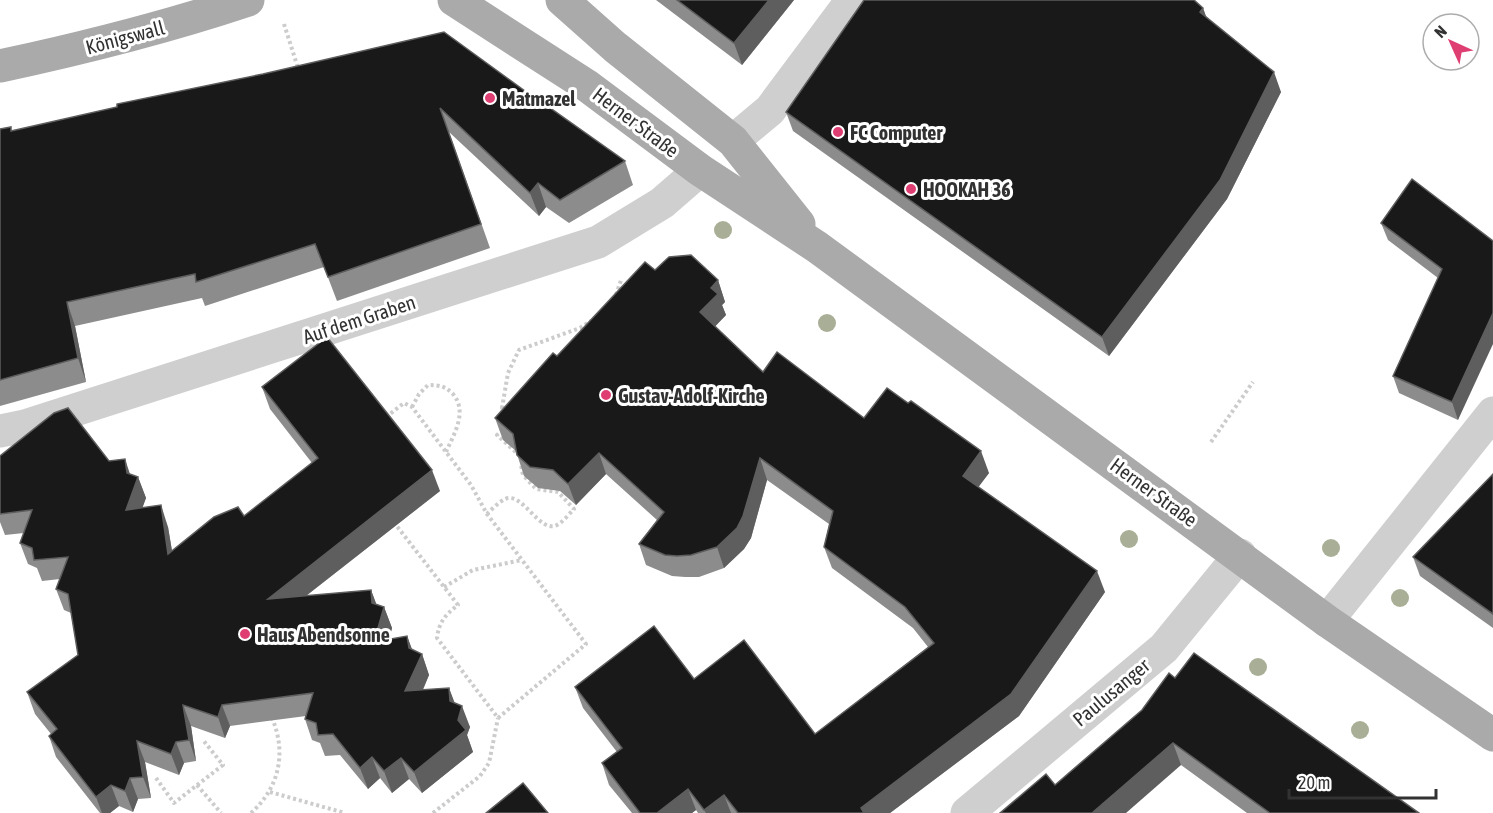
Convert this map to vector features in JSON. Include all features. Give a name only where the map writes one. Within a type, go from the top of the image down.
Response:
[{"type":"main road","name":"Königswall","points":[[0,66],[91,46],[182,22],[248,0]]},
{"type":"main road","name":"Herner Straße","points":[[454,0],[586,85],[700,170],[816,246],[1327,621],[1493,735]]},
{"type":"main road","name":"Herner Straße","points":[[562,0],[615,47],[733,141],[816,246]]},
{"type":"street","points":[[733,141],[770,110],[852,0]]},
{"type":"street","name":"Auf dem Graben","points":[[0,431],[25,426],[598,242],[613,235],[662,203],[700,170]]},
{"type":"street","points":[[1327,621],[1493,413]]},
{"type":"street","name":"Paulusanger","points":[[967,813],[1164,648],[1240,555]]},
{"type":"path","points":[[283,21],[300,74]]},
{"type":"path","points":[[613,235],[632,263],[624,272],[616,296]]},
{"type":"path","points":[[514,418],[502,408],[508,373],[519,350],[580,328],[596,317]]},
{"type":"path","points":[[1211,442],[1253,382]]},
{"type":"path","points":[[412,407],[419,394],[428,385],[440,385],[450,391],[459,401],[460,413],[446,452]]},
{"type":"path","points":[[383,420],[404,403],[412,407],[471,485],[487,514],[586,644],[498,718],[489,763],[480,776],[433,813]]},
{"type":"path","points":[[487,514],[505,499],[511,498],[518,501],[544,524],[552,526],[558,524],[574,508],[558,492],[536,489],[523,475],[520,456],[497,435],[505,427]]},
{"type":"path","points":[[396,525],[458,605],[446,615],[439,625],[437,638],[498,718]]},
{"type":"path","points":[[444,587],[473,570],[522,560]]},
{"type":"path","points":[[251,813],[270,792],[279,766],[279,746],[271,715]]},
{"type":"path","points":[[156,778],[174,803],[223,765],[202,740]]},
{"type":"path","points":[[197,785],[220,813]]},
{"type":"path","points":[[270,792],[345,813]]},
{"type":"path","points":[[323,813],[324,806]]},
{"type":"building","points":[[677,0],[769,0],[734,43]]},
{"type":"building","points":[[864,0],[1194,0],[1203,8],[1200,12],[1274,72],[1220,180],[1102,337],[786,112]]},
{"type":"building","points":[[444,32],[625,161],[560,200],[538,183],[530,193],[440,108],[481,224],[328,277],[315,244],[196,282],[195,274],[67,302],[78,358],[0,380],[0,129],[11,127],[11,131],[117,107],[117,104],[263,74]]},
{"type":"building","points":[[1412,179],[1493,241],[1493,313],[1452,402],[1393,376],[1442,269],[1381,223]]},
{"type":"building","points":[[691,255],[718,280],[711,288],[718,294],[700,312],[763,372],[777,352],[864,418],[887,388],[908,403],[911,401],[981,451],[963,476],[1097,571],[1011,694],[861,808],[864,813],[738,813],[724,795],[704,810],[688,789],[657,813],[640,813],[602,763],[622,748],[575,687],[654,626],[694,679],[744,640],[815,734],[934,643],[905,607],[824,547],[833,511],[760,458],[743,516],[737,528],[717,547],[691,555],[677,556],[665,555],[639,544],[664,512],[599,453],[568,484],[553,470],[530,467],[517,455],[513,434],[495,418],[553,353],[557,356],[645,262],[655,270],[669,257]]},
{"type":"building","name":"Haus Abendsonne","points":[[327,337],[432,470],[268,599],[371,590],[372,603],[384,607],[374,642],[407,636],[409,648],[422,654],[405,691],[449,688],[450,701],[462,706],[458,720],[466,730],[414,772],[401,758],[384,771],[372,757],[360,768],[333,734],[318,735],[316,723],[305,719],[313,693],[222,705],[218,717],[183,705],[189,740],[176,742],[171,754],[137,741],[143,777],[130,778],[125,791],[111,785],[96,797],[49,736],[57,729],[27,692],[78,655],[68,594],[56,589],[68,557],[34,560],[32,548],[20,543],[32,510],[0,514],[0,456],[54,413],[68,408],[109,461],[125,459],[127,473],[138,477],[126,510],[161,505],[168,554],[214,517],[238,507],[244,516],[318,458],[262,387]]},
{"type":"building","points":[[1493,474],[1493,614],[1413,557]]},
{"type":"building","points":[[1194,653],[1419,813],[1270,813],[1173,743],[1092,813],[1000,813],[1046,774],[1055,785],[1142,710],[1169,673],[1175,678]]},
{"type":"building","points":[[523,783],[548,813],[486,813]]},
{"type":"place","name":"Matmazel","points":[[490,98]]},
{"type":"place","name":"FC Computer","points":[[838,132]]},
{"type":"place","name":"HOOKAH 36","points":[[911,189]]},
{"type":"place","name":"Gustav-Adolf-Kirche","points":[[606,395]]},
{"type":"place","name":"Haus Abendsonne","points":[[245,634]]}]
